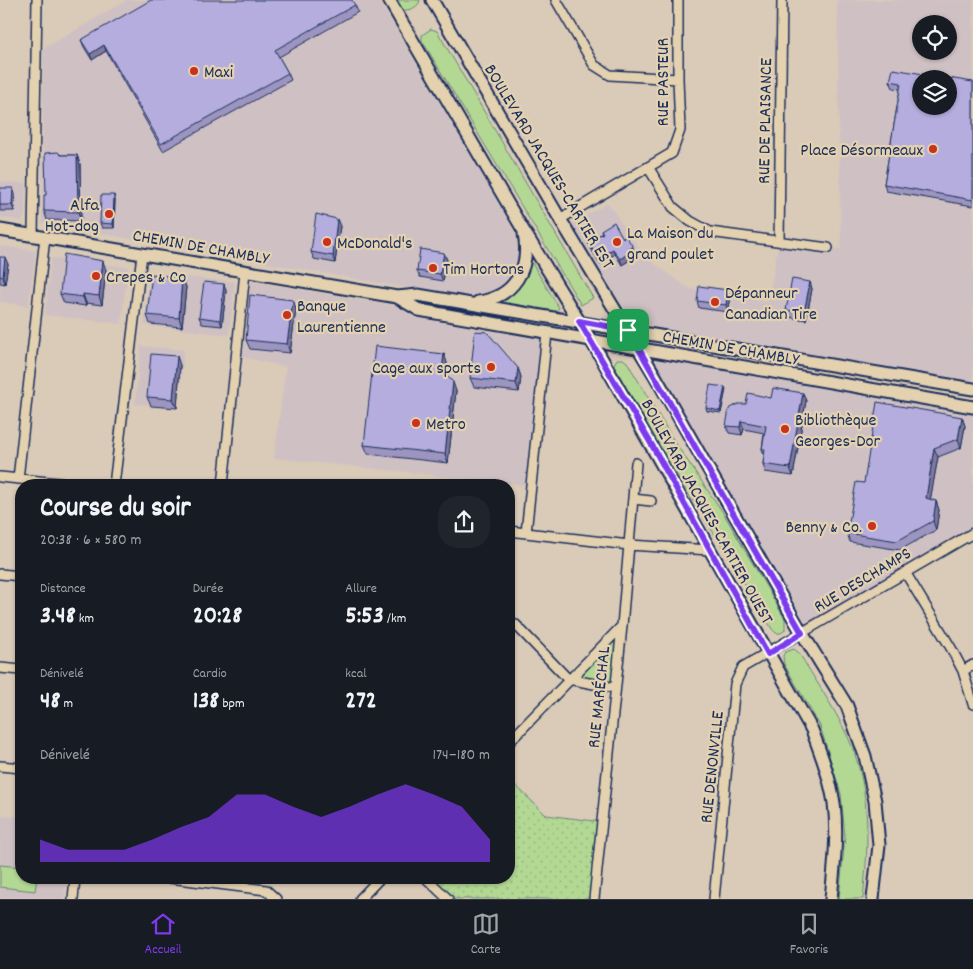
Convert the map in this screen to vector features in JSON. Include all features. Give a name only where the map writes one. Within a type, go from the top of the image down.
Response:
[{"type":"main road","points":[[389,0],[522,228],[591,341]]},
{"type":"main road","name":"BOULEVARD JACQUES-CARTIER EST","points":[[432,0],[560,220],[639,349]]},
{"type":"main road","points":[[469,303],[491,300],[505,293],[516,282],[524,266],[526,243],[522,228]]},
{"type":"main road","name":"CHEMIN DE CHAMBLY","points":[[0,230],[397,297],[418,295],[469,303],[973,389]]},
{"type":"main road","name":"CHEMIN DE CHAMBLY","points":[[397,297],[419,310],[973,407]]},
{"type":"main road","name":"BOULEVARD JACQUES-CARTIER OUEST","points":[[591,341],[812,730],[825,765],[834,804],[836,850],[831,899]]},
{"type":"main road","name":"BOULEVARD JACQUES-CARTIER OUEST","points":[[639,349],[802,633],[847,706],[865,756],[875,802],[878,845],[873,899]]},
{"type":"main road","points":[[654,374],[656,360],[664,354]]},
{"type":"street","points":[[32,235],[37,0]]},
{"type":"street","points":[[556,0],[594,65],[610,75],[678,79]]},
{"type":"street","name":"RUE PASTEUR","points":[[560,220],[672,153],[680,130],[678,0]]},
{"type":"street","name":"RUE DE PLAISANCE","points":[[780,242],[782,0]]},
{"type":"street","points":[[648,167],[673,207],[690,221],[710,232],[828,248]]},
{"type":"street","points":[[0,477],[18,479],[45,238]]},
{"type":"street","points":[[115,479],[142,254]]},
{"type":"street","points":[[224,479],[246,272]]},
{"type":"street","points":[[526,533],[547,333]]},
{"type":"street","name":"RUE MARÉCHAL","points":[[594,899],[622,626],[636,463]]},
{"type":"street","points":[[633,499],[651,501]]},
{"type":"street","points":[[515,532],[629,544],[710,550]]},
{"type":"street","name":"RUE DESCHAMPS","points":[[768,654],[973,532]]},
{"type":"street","points":[[905,572],[963,671],[973,704]]},
{"type":"street","points":[[0,574],[15,575]]},
{"type":"street","points":[[515,625],[568,679],[615,688]]},
{"type":"street","points":[[515,736],[568,679],[622,626]]},
{"type":"street","name":"RUE DENONVILLE","points":[[714,899],[735,684],[743,667],[768,654]]},
{"type":"street","points":[[963,671],[973,665]]},
{"type":"street","points":[[0,668],[15,669]]},
{"type":"street","points":[[0,766],[15,767]]},
{"type":"street","points":[[73,899],[74,884]]},
{"type":"street","points":[[218,884],[266,890],[276,899]]},
{"type":"street","points":[[360,899],[374,884]]},
{"type":"street","points":[[432,884],[448,899]]},
{"type":"shaded area","points":[[127,0],[379,0],[511,223],[520,247],[519,262],[514,277],[504,289],[475,300],[42,223],[43,49]]},
{"type":"shaded area","points":[[837,0],[973,0],[973,389],[688,340],[658,329],[631,313],[614,299],[572,223],[608,203],[648,259],[688,288],[768,302],[779,241],[841,249]]},
{"type":"shaded area","points":[[0,182],[26,183],[25,216],[21,221],[0,217]]},
{"type":"shaded area","points":[[0,246],[36,251],[28,306],[0,302]]},
{"type":"shaded area","points":[[51,258],[128,267],[121,324],[45,315]]},
{"type":"shaded area","points":[[150,273],[235,282],[229,335],[144,325]]},
{"type":"shaded area","points":[[250,281],[397,306],[416,317],[543,340],[526,485],[515,484],[515,479],[470,479],[274,458],[286,367],[243,357]]},
{"type":"shaded area","points":[[141,346],[184,350],[178,407],[135,404]]},
{"type":"shaded area","points":[[664,353],[973,407],[973,533],[802,633],[654,374],[656,360]]},
{"type":"shaded area","points":[[0,816],[15,817],[15,884],[66,884],[64,899],[0,899]]},
{"type":"green space","points":[[397,0],[420,0],[416,7],[403,10]]},
{"type":"green space","points":[[431,29],[437,31],[593,298],[581,305],[422,41],[422,35]]},
{"type":"green space","points":[[529,263],[532,263],[559,308],[556,312],[496,303],[507,294]]},
{"type":"green space","points":[[617,359],[623,359],[627,362],[674,441],[724,514],[785,619],[785,630],[781,633],[776,633],[772,629],[685,489],[616,370],[614,364]]},
{"type":"green space","points":[[622,626],[615,688],[568,679]]},
{"type":"green space","points":[[794,649],[799,653],[839,719],[853,749],[860,770],[864,791],[867,834],[863,899],[839,899],[845,837],[841,794],[820,726],[784,664],[783,656],[785,652]]},
{"type":"green space","points":[[515,785],[546,815],[602,822],[594,899],[448,899],[432,884],[515,884]]},
{"type":"green space","points":[[0,865],[15,866],[15,884],[36,884],[35,891],[0,887]]},
{"type":"building","points":[[151,0],[352,0],[355,5],[275,50],[288,73],[161,144],[104,45],[90,54],[81,40]]},
{"type":"building","name":"Place Désormeaux","points":[[893,69],[912,72],[912,115],[957,115],[957,79],[973,82],[973,200],[884,184],[901,83],[890,81]]},
{"type":"building","points":[[58,152],[61,155],[77,155],[78,212],[44,211],[44,195],[46,195],[45,153]]},
{"type":"building","points":[[0,188],[13,188],[12,205],[0,205]]},
{"type":"building","name":"Alfa Hot-dog","points":[[101,195],[114,195],[113,224],[100,223]]},
{"type":"building","points":[[316,214],[337,219],[333,256],[311,252]]},
{"type":"building","points":[[614,222],[623,238],[626,236],[633,247],[629,249],[631,252],[620,259],[613,249],[598,258],[588,242],[603,233],[601,230]]},
{"type":"building","points":[[420,249],[444,253],[440,274],[417,271]]},
{"type":"building","points":[[64,254],[103,261],[99,296],[83,294],[83,297],[60,294]]},
{"type":"building","points":[[0,257],[5,257],[3,277],[0,276]]},
{"type":"building","points":[[152,274],[182,278],[179,318],[147,315]]},
{"type":"building","points":[[792,279],[810,282],[804,313],[786,310]]},
{"type":"building","points":[[204,282],[224,284],[220,320],[199,317]]},
{"type":"building","points":[[699,286],[728,290],[726,305],[697,301]]},
{"type":"building","points":[[250,295],[293,300],[287,344],[246,340]]},
{"type":"building","points":[[475,331],[487,332],[518,368],[516,383],[470,378]]},
{"type":"building","points":[[375,346],[444,354],[442,371],[453,382],[445,454],[364,445]]},
{"type":"building","points":[[151,354],[177,356],[173,399],[147,397]]},
{"type":"building","points":[[710,385],[725,387],[720,411],[706,408]]},
{"type":"building","points":[[773,388],[803,393],[790,468],[763,464],[765,449],[762,449],[766,426],[741,421],[740,427],[726,426],[729,409],[738,404],[746,404],[748,393],[771,398]]},
{"type":"building","points":[[877,402],[962,417],[958,439],[934,448],[926,498],[936,501],[933,521],[897,541],[847,533],[856,482],[864,483]]},
{"type":"place","name":"Maxi","points":[[194,71]]},
{"type":"place","name":"Place Désormeaux","points":[[933,149]]},
{"type":"place","name":"Alfa Hot-dog","points":[[109,214]]},
{"type":"place","name":"McDonald's","points":[[327,242]]},
{"type":"place","name":"La Maison du grand poulet","points":[[617,242]]},
{"type":"place","name":"Tim Hortons","points":[[433,268]]},
{"type":"place","name":"Crepes & Co","points":[[96,276]]},
{"type":"place","name":"Dépanneur Canadian Tire","points":[[715,302]]},
{"type":"place","name":"Banque Laurentienne","points":[[287,315]]},
{"type":"place","name":"Cage aux sports","points":[[491,367]]},
{"type":"place","name":"Metro","points":[[416,423]]},
{"type":"place","name":"Bibliothèque Georges-Dor","points":[[785,429]]},
{"type":"place","name":"Benny & Co.","points":[[872,526]]},
{"type":"route","points":[[579,321],[628,330],[802,633],[768,654],[653,447],[579,321]]}]
